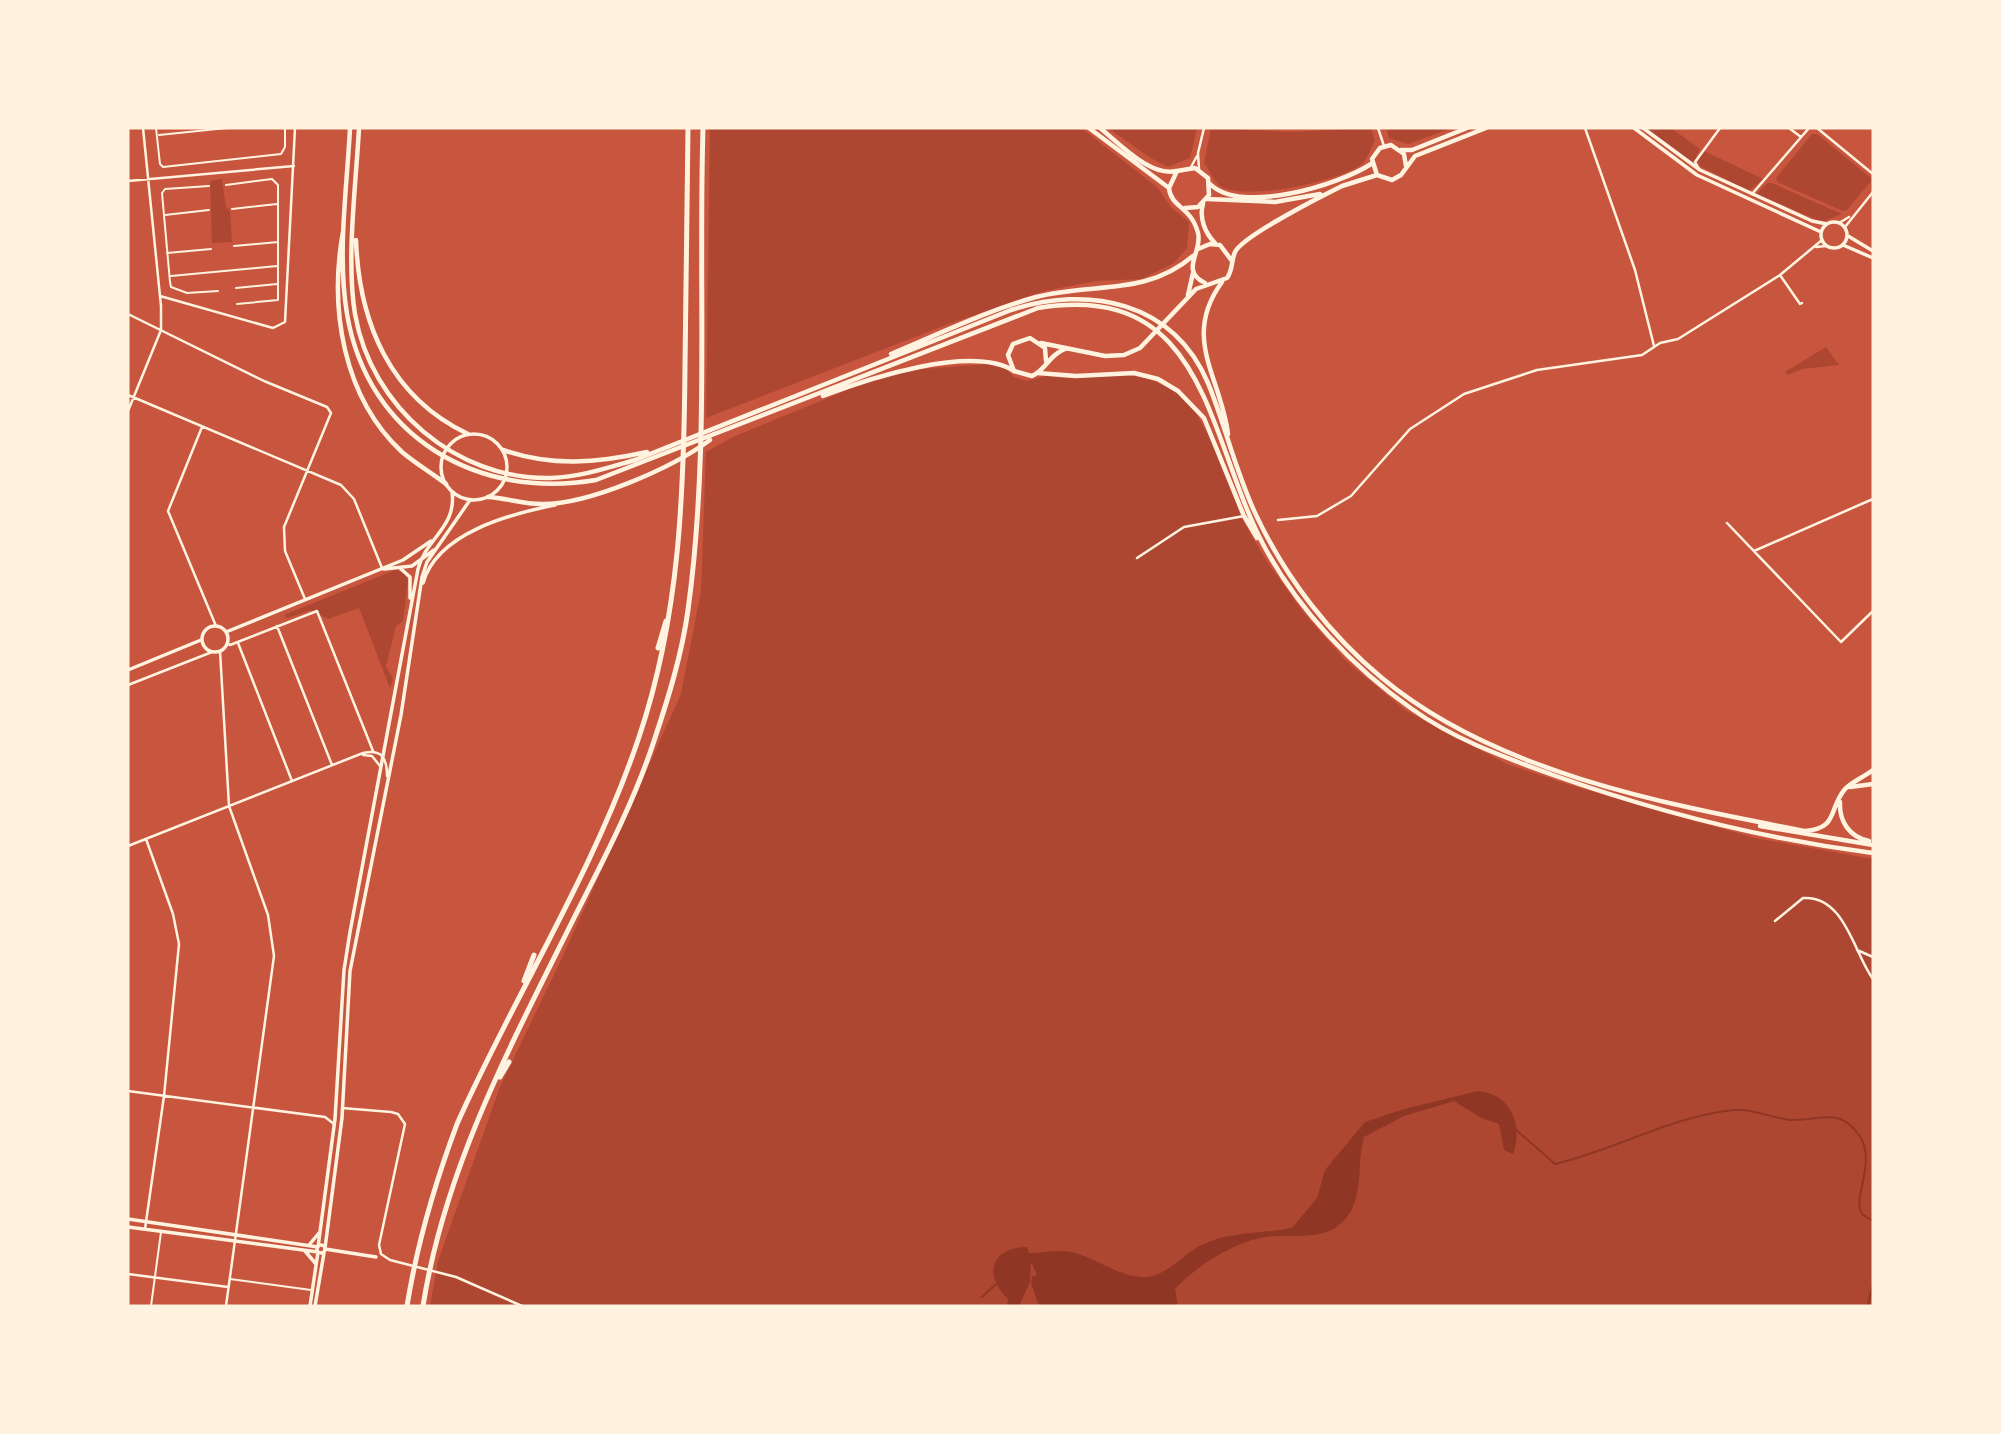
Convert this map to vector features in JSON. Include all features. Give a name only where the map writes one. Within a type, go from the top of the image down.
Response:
[{"type":"highway","points":[[407,1306],[412,1273],[438,1176],[480,1073],[617,794],[639,736],[661,661],[670,611],[684,466],[688,128]]},
{"type":"highway","points":[[423,1306],[440,1226],[473,1129],[623,822],[653,743],[677,663],[688,611],[698,507],[703,128]]},
{"type":"highway","points":[[658,648],[670,611]]},
{"type":"highway","points":[[523,987],[534,955]]},
{"type":"highway","points":[[489,1094],[509,1062]]},
{"type":"main road","points":[[350,128],[345,289],[347,315],[359,356],[385,404],[431,448],[453,462],[518,484],[550,486],[596,480],[733,429],[1038,308],[1075,304],[1123,313],[1165,338],[1192,369],[1208,402],[1248,514],[1286,580]]},
{"type":"main road","points":[[359,128],[352,290],[363,344],[377,376],[391,399],[413,424],[435,442],[495,470],[520,475],[552,478],[584,474],[635,460],[991,312],[1068,290],[1129,287],[1158,279],[1204,245],[1215,244],[1225,248],[1232,261]]},
{"type":"main road","points":[[1089,128],[1169,188],[1172,199],[1192,216],[1200,237],[1194,255],[1192,285],[1186,299]]},
{"type":"main road","points":[[1100,128],[1153,167],[1164,172],[1191,167],[1199,170],[1216,190],[1233,195],[1275,195],[1315,188],[1371,164]]},
{"type":"main road","points":[[1377,175],[1371,164],[1373,155],[1384,146],[1412,150],[1467,128]]},
{"type":"main road","points":[[1185,208],[1205,202],[1275,202],[1312,196],[1377,175],[1392,180],[1401,175],[1415,156],[1486,128]]},
{"type":"main road","points":[[1400,150],[1406,166]]},
{"type":"main road","points":[[1169,188],[1177,171]]},
{"type":"main road","points":[[1210,184],[1201,212],[1206,231],[1215,244]]},
{"type":"main road","points":[[1229,444],[1227,428],[1208,369],[1204,341],[1206,314],[1212,295],[1230,273],[1236,250],[1244,243],[1296,209],[1342,186]]},
{"type":"main road","points":[[355,216],[357,268],[365,315],[386,360],[433,413],[468,434]]},
{"type":"main road","points":[[346,217],[340,266],[340,331],[356,386],[368,411],[387,436],[403,453],[446,484]]},
{"type":"main road","points":[[1193,271],[1206,284]]},
{"type":"main road","points":[[1014,371],[1009,360],[1013,344],[1024,338],[1105,356],[1124,355],[1140,348],[1152,338],[1186,299],[1206,284],[1222,282]]},
{"type":"main road","points":[[829,381],[1044,299],[1100,299],[1150,319],[1186,350],[1207,381],[1245,492],[1276,552],[1317,611],[1349,648],[1383,679],[1451,726],[1509,752],[1587,780],[1719,817],[1790,833],[1873,843]]},
{"type":"main road","points":[[1041,343],[1046,361]]},
{"type":"main road","points":[[1038,373],[1046,361],[1067,348]]},
{"type":"main road","points":[[792,405],[912,367],[990,362],[1005,365],[1026,376],[1038,373],[1076,376],[1134,373],[1158,379],[1178,391],[1204,418],[1244,516],[1286,580],[1345,652],[1380,685],[1423,717],[1478,747],[1666,811],[1788,839],[1873,854]]},
{"type":"main road","points":[[488,497],[535,504],[566,502],[609,491],[716,435]]},
{"type":"main road","points":[[503,450],[533,460],[574,464],[655,451]]},
{"type":"main road","points":[[1719,817],[1805,831],[1816,830],[1826,824],[1846,788],[1873,772]]},
{"type":"main road","points":[[1846,788],[1873,784]]},
{"type":"main road","points":[[1840,797],[1844,824],[1856,836],[1873,843]]},
{"type":"street","points":[[128,411],[161,330],[143,128]]},
{"type":"street","points":[[156,128],[160,164],[163,167],[281,154],[285,147],[285,128]]},
{"type":"street","points":[[157,135],[228,128]]},
{"type":"street","points":[[160,296],[272,328],[285,322],[295,128]]},
{"type":"street","points":[[1191,167],[1198,153],[1204,128]]},
{"type":"street","points":[[1378,128],[1384,146]]},
{"type":"street","points":[[1585,128],[1636,270],[1654,346]]},
{"type":"street","points":[[1634,128],[1697,175],[1821,232]]},
{"type":"street","points":[[1643,128],[1699,169],[1812,221],[1839,223],[1852,215]]},
{"type":"street","points":[[1699,169],[1695,162],[1720,128]]},
{"type":"street","points":[[1789,128],[1801,137]]},
{"type":"street","points":[[1751,195],[1808,128]]},
{"type":"street","points":[[1817,128],[1873,174]]},
{"type":"street","points":[[1198,153],[1199,170]]},
{"type":"street","points":[[128,181],[294,166]]},
{"type":"street","points":[[226,185],[272,179],[278,186],[278,300],[237,304]]},
{"type":"street","points":[[209,186],[165,189],[162,194],[167,253],[171,287],[187,293],[218,291]]},
{"type":"street","points":[[1845,227],[1873,192]]},
{"type":"street","points":[[232,209],[278,204]]},
{"type":"street","points":[[164,215],[209,210]]},
{"type":"street","points":[[1816,247],[1835,249],[1843,245],[1847,235],[1845,227],[1839,223]]},
{"type":"street","points":[[1826,246],[1821,232],[1827,224]]},
{"type":"street","points":[[1847,235],[1873,251]]},
{"type":"street","points":[[1278,520],[1317,516],[1351,496],[1410,429],[1464,394],[1537,370],[1642,355],[1660,343],[1678,339],[1780,275],[1822,240]]},
{"type":"street","points":[[234,246],[279,242]]},
{"type":"street","points":[[1843,245],[1873,258]]},
{"type":"street","points":[[167,253],[211,249]]},
{"type":"street","points":[[169,276],[278,266]]},
{"type":"street","points":[[1780,275],[1802,303]]},
{"type":"street","points":[[236,288],[278,284]]},
{"type":"street","points":[[128,314],[264,381],[327,407],[331,419],[284,527],[283,542],[305,599]]},
{"type":"street","points":[[128,396],[341,485],[351,494],[382,568]]},
{"type":"street","points":[[202,427],[167,511],[216,626],[226,632]]},
{"type":"street","points":[[468,434],[487,436],[503,450],[507,472],[497,491],[488,497],[470,500],[452,492],[446,484],[442,460],[456,439],[468,434]]},
{"type":"street","points":[[310,1306],[316,1264],[321,1250],[320,1231],[334,1125],[344,970],[420,562],[453,513],[452,492]]},
{"type":"street","points":[[1754,551],[1873,499]]},
{"type":"street","points":[[316,1306],[321,1250],[342,1108],[350,971],[425,568],[470,500]]},
{"type":"street","points":[[420,595],[431,565],[455,541],[538,508],[566,502]]},
{"type":"street","points":[[1136,558],[1184,527],[1244,516]]},
{"type":"street","points":[[1727,523],[1841,642],[1873,611]]},
{"type":"street","points":[[226,632],[420,550],[446,527]]},
{"type":"street","points":[[382,568],[420,562],[447,536]]},
{"type":"street","points":[[396,567],[410,576],[410,611]]},
{"type":"street","points":[[128,685],[220,651],[227,643],[238,642],[317,611],[373,751]]},
{"type":"street","points":[[128,669],[201,640],[204,631],[216,626]]},
{"type":"street","points":[[277,626],[332,765]]},
{"type":"street","points":[[226,632],[227,643]]},
{"type":"street","points":[[201,640],[212,652]]},
{"type":"street","points":[[238,642],[292,781]]},
{"type":"street","points":[[220,651],[229,806],[268,915],[274,956],[226,1306]]},
{"type":"street","points":[[128,846],[373,751],[382,755],[387,763],[387,779]]},
{"type":"street","points":[[360,755],[372,756],[380,766]]},
{"type":"street","points":[[145,1229],[164,1096],[179,944],[173,914],[146,839]]},
{"type":"street","points":[[1775,921],[1796,901],[1803,898],[1815,899],[1838,916],[1873,979]]},
{"type":"street","points":[[1856,949],[1873,957]]},
{"type":"street","points":[[128,1091],[325,1117],[335,1112]]},
{"type":"street","points":[[342,1108],[391,1112],[398,1114],[405,1124],[378,1250],[390,1260],[456,1277],[522,1306]]},
{"type":"street","points":[[325,1117],[334,1125]]},
{"type":"street","points":[[128,1219],[309,1245],[321,1250]]},
{"type":"street","points":[[128,1227],[234,1242],[376,1257]]},
{"type":"street","points":[[309,1245],[320,1231]]},
{"type":"street","points":[[151,1306],[162,1232]]},
{"type":"street","points":[[303,1250],[316,1264]]},
{"type":"street","points":[[128,1274],[228,1287]]},
{"type":"street","points":[[229,1279],[312,1290]]},
{"type":"shaded area","points":[[710,128],[1081,128],[1157,187],[1171,207],[1189,222],[1187,248],[1174,263],[1141,279],[1096,281],[1044,291],[951,323],[706,418]]},
{"type":"shaded area","points":[[1108,128],[1197,128],[1190,158],[1168,167]]},
{"type":"shaded area","points":[[1211,128],[1292,132],[1371,128],[1375,140],[1364,162],[1351,171],[1291,188],[1248,192],[1219,185],[1204,163]]},
{"type":"shaded area","points":[[1386,128],[1452,128],[1408,144],[1389,138]]},
{"type":"shaded area","points":[[1646,128],[1671,128],[1700,149],[1693,163]]},
{"type":"shaded area","points":[[1812,134],[1817,134],[1871,178],[1847,210],[1843,211],[1777,182],[1776,178]]},
{"type":"shaded area","points":[[1704,151],[1763,179],[1749,191],[1700,166],[1698,161]]},
{"type":"shaded area","points":[[222,179],[226,207],[230,211],[232,242],[212,243],[210,181]]},
{"type":"shaded area","points":[[1768,183],[1842,214],[1822,222],[1756,194]]},
{"type":"shaded area","points":[[1826,347],[1839,365],[1802,369],[1788,375],[1785,372]]},
{"type":"shaded area","points":[[989,364],[1005,368],[1014,377],[1027,381],[1049,375],[1062,378],[1126,375],[1146,378],[1174,390],[1192,406],[1211,440],[1243,521],[1266,560],[1303,612],[1345,660],[1405,710],[1507,764],[1570,785],[1755,838],[1873,859],[1873,1306],[430,1306],[438,1261],[500,1087],[562,958],[681,694],[701,591],[706,452],[733,437],[879,377],[909,370]]},
{"type":"shaded area","points":[[395,570],[403,572],[408,580],[403,621],[396,626],[386,666],[393,679],[390,688],[359,608],[328,619],[310,610],[287,618],[284,615]]},
{"type":"shaded area","points":[[1478,1091],[1499,1098],[1512,1112],[1517,1132],[1513,1154],[1504,1150],[1499,1124],[1481,1118],[1454,1101],[1404,1116],[1364,1137],[1355,1202],[1342,1223],[1319,1234],[1252,1240],[1220,1254],[1192,1273],[1175,1289],[1178,1306],[1039,1306],[1031,1283],[1032,1277],[1037,1275],[1031,1262],[1030,1282],[1019,1306],[1007,1306],[1008,1299],[995,1280],[993,1272],[999,1257],[1015,1248],[1027,1247],[1029,1253],[1072,1252],[1128,1275],[1148,1277],[1164,1271],[1192,1250],[1208,1242],[1239,1234],[1292,1228],[1317,1198],[1325,1170],[1365,1122],[1404,1109]]},
{"type":"waterway","points":[[1514,1128],[1555,1164],[1711,1113],[1741,1110],[1791,1120],[1836,1118],[1851,1126],[1864,1145],[1866,1156],[1859,1206],[1862,1213],[1873,1221]]},
{"type":"waterway","points":[[1868,1306],[1873,1283]]},
{"type":"waterway","points":[[982,1297],[996,1284]]}]
